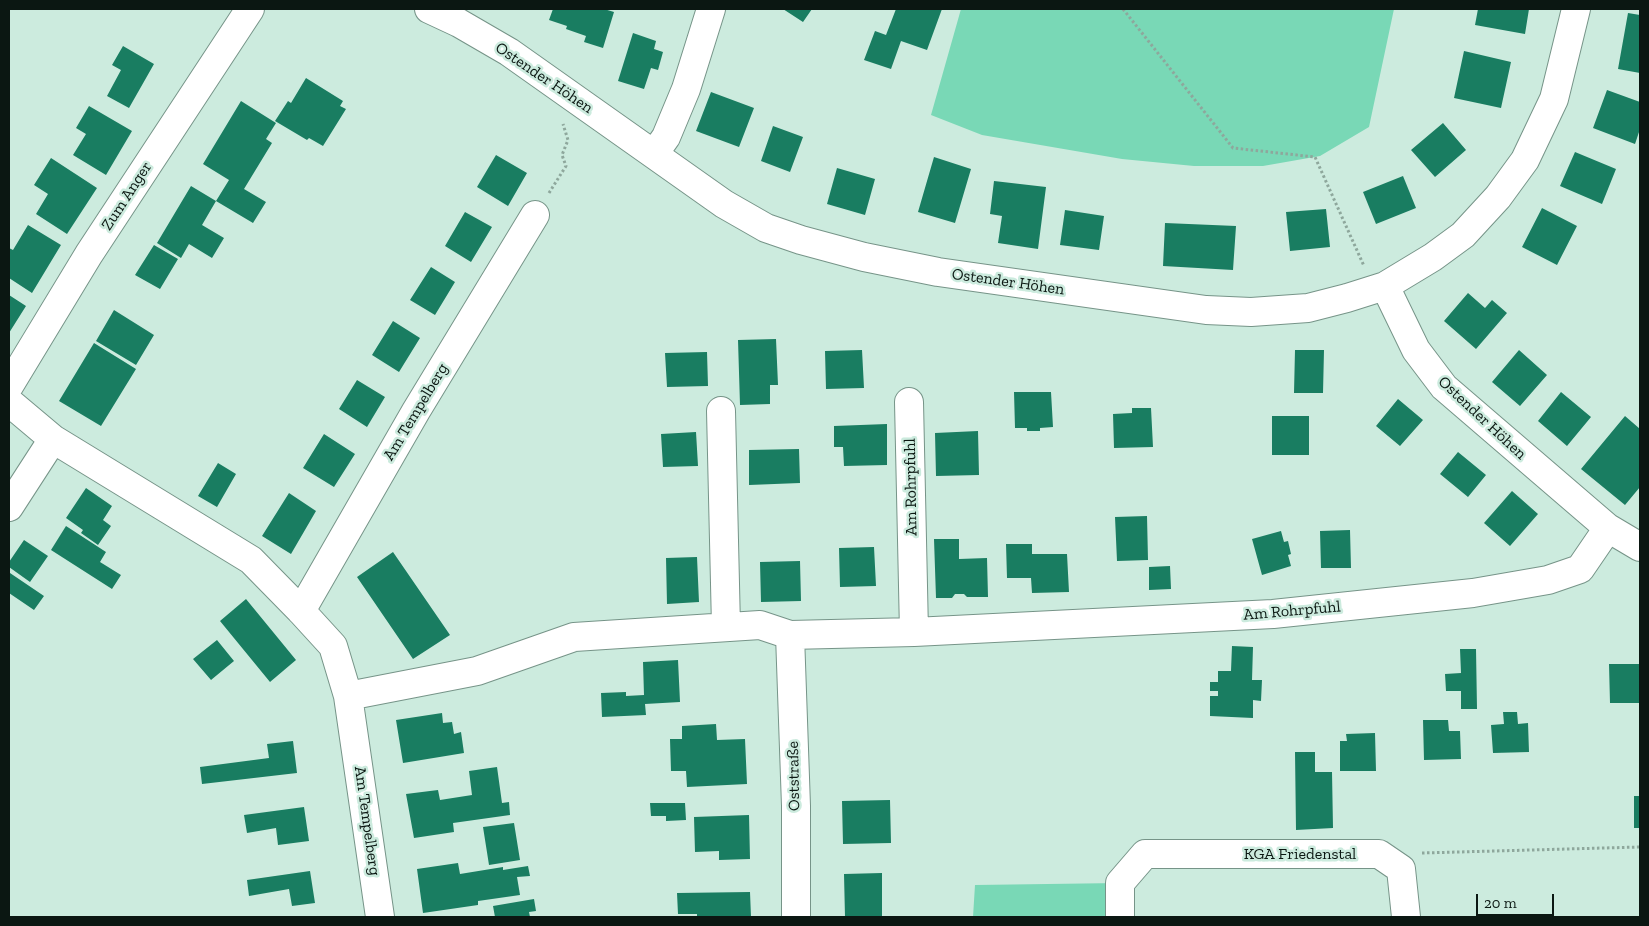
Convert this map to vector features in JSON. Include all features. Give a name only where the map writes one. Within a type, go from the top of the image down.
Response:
[{"type":"street","name":"Zum Anger","points":[[9,386],[89,254],[250,9]]},
{"type":"street","name":"Ostender Höhen","points":[[429,9],[459,22],[508,52],[724,204],[766,228],[801,240],[864,257],[938,272],[1206,310],[1251,312],[1308,308],[1385,286],[1433,258],[1463,235],[1498,197],[1525,160],[1554,100],[1576,9]]},
{"type":"street","points":[[654,154],[666,137],[686,89],[711,9]]},
{"type":"street","name":"Am Tempelberg","points":[[301,610],[416,411],[535,215]]},
{"type":"street","name":"Ostender Höhen","points":[[1385,286],[1416,350],[1444,387],[1608,528]]},
{"type":"street","name":"Am Tempelberg","points":[[9,402],[53,440],[251,560],[301,610],[333,646],[348,696],[380,917]]},
{"type":"street","name":"Am Rohrpfuhl","points":[[909,402],[914,632]]},
{"type":"street","points":[[721,410],[726,627]]},
{"type":"street","points":[[9,507],[53,440]]},
{"type":"street","points":[[1608,528],[1640,547]]},
{"type":"street","name":"Am Rohrpfuhl","points":[[790,635],[914,632],[1274,614],[1473,594],[1548,580],[1580,569],[1608,528]]},
{"type":"street","points":[[348,696],[477,671],[574,637],[760,625],[790,635]]},
{"type":"street","name":"Oststraße","points":[[790,635],[796,806],[796,917]]},
{"type":"street","name":"KGA Friedenstal","points":[[1120,917],[1120,883],[1145,854],[1379,854],[1401,869],[1406,917]]},
{"type":"path","points":[[1124,9],[1233,148],[1315,157],[1366,270],[1385,286]]},
{"type":"path","points":[[558,178],[566,166],[562,156],[568,140],[563,124],[579,102]]},
{"type":"path","points":[[1379,854],[1640,848]]},
{"type":"green space","points":[[961,9],[1394,9],[1369,127],[1320,156],[1263,166],[1194,166],[1122,159],[982,135],[931,115]]},
{"type":"green space","points":[[1120,883],[1120,917],[973,917],[975,885]]},
{"type":"building","points":[[553,9],[604,9],[614,12],[603,48],[584,42],[586,36],[566,29],[567,26],[549,20]]},
{"type":"building","points":[[783,9],[812,9],[803,22]]},
{"type":"building","points":[[896,9],[942,9],[927,50],[901,41],[891,69],[864,60],[875,31],[886,35]]},
{"type":"building","points":[[1478,9],[1529,9],[1525,34],[1475,25]]},
{"type":"building","points":[[1628,13],[1640,15],[1640,73],[1618,69]]},
{"type":"building","points":[[633,33],[656,41],[654,49],[663,52],[658,70],[651,68],[644,89],[618,81]]},
{"type":"building","points":[[123,46],[154,64],[129,108],[107,96],[121,70],[112,65]]},
{"type":"building","points":[[1464,51],[1511,62],[1501,108],[1454,98]]},
{"type":"building","points":[[306,78],[343,101],[340,106],[346,109],[323,146],[309,138],[307,140],[275,121],[288,101],[291,103]]},
{"type":"building","points":[[1607,90],[1640,102],[1640,129],[1635,144],[1593,128]]},
{"type":"building","points":[[711,92],[754,108],[739,147],[696,131]]},
{"type":"building","points":[[241,101],[276,123],[266,139],[272,143],[244,189],[266,202],[253,223],[216,201],[229,180],[203,164]]},
{"type":"building","points":[[89,106],[132,131],[106,175],[73,155],[86,134],[76,128]]},
{"type":"building","points":[[1443,123],[1466,150],[1435,177],[1411,150]]},
{"type":"building","points":[[773,126],[803,137],[790,172],[761,161]]},
{"type":"building","points":[[1575,152],[1616,169],[1602,204],[1560,186]]},
{"type":"building","points":[[496,155],[527,173],[508,206],[477,187]]},
{"type":"building","points":[[934,157],[971,169],[955,223],[918,212]]},
{"type":"building","points":[[51,158],[97,188],[67,234],[36,214],[48,194],[34,185]]},
{"type":"building","points":[[837,168],[875,179],[865,215],[827,204]]},
{"type":"building","points":[[1403,176],[1416,208],[1376,224],[1363,192]]},
{"type":"building","points":[[994,181],[1046,187],[1038,249],[998,243],[1002,216],[990,214]]},
{"type":"building","points":[[191,186],[216,201],[202,225],[224,238],[212,258],[189,244],[181,258],[157,243]]},
{"type":"building","points":[[1542,208],[1577,226],[1557,265],[1522,247]]},
{"type":"building","points":[[1326,209],[1330,247],[1290,251],[1286,212]]},
{"type":"building","points":[[1065,210],[1104,216],[1099,250],[1060,245]]},
{"type":"building","points":[[465,212],[492,227],[471,262],[445,246]]},
{"type":"building","points":[[1165,223],[1236,226],[1233,270],[1163,266]]},
{"type":"building","points":[[28,225],[61,245],[32,293],[9,278],[9,248],[13,250]]},
{"type":"building","points":[[154,245],[178,259],[160,289],[135,275]]},
{"type":"building","points":[[431,267],[455,282],[435,315],[410,300]]},
{"type":"building","points":[[1468,293],[1485,308],[1492,300],[1507,313],[1476,349],[1444,321]]},
{"type":"building","points":[[9,295],[26,306],[9,333]]},
{"type":"building","points":[[114,310],[154,335],[136,365],[96,341]]},
{"type":"building","points":[[393,321],[420,338],[399,372],[372,355]]},
{"type":"building","points":[[776,339],[778,385],[770,385],[770,404],[740,405],[738,340]]},
{"type":"building","points":[[94,343],[136,369],[101,426],[59,401]]},
{"type":"building","points":[[862,350],[864,388],[826,389],[825,351]]},
{"type":"building","points":[[1295,350],[1324,350],[1323,393],[1294,393]]},
{"type":"building","points":[[1519,350],[1547,375],[1520,406],[1492,382]]},
{"type":"building","points":[[707,352],[708,386],[667,387],[665,353]]},
{"type":"building","points":[[357,380],[385,397],[367,427],[339,409]]},
{"type":"building","points":[[1014,392],[1051,392],[1053,427],[1040,428],[1040,431],[1027,431],[1027,428],[1015,428]]},
{"type":"building","points":[[1561,392],[1591,417],[1567,446],[1538,421]]},
{"type":"building","points":[[1398,399],[1423,420],[1400,446],[1376,426]]},
{"type":"building","points":[[1132,408],[1151,408],[1153,447],[1114,448],[1113,414],[1132,413]]},
{"type":"building","points":[[1272,416],[1309,416],[1309,455],[1272,455]]},
{"type":"building","points":[[1625,416],[1640,429],[1640,487],[1625,505],[1581,469]]},
{"type":"building","points":[[887,424],[887,465],[844,466],[843,447],[834,447],[834,426]]},
{"type":"building","points":[[978,431],[979,475],[936,476],[935,433]]},
{"type":"building","points":[[696,432],[698,466],[663,467],[661,434]]},
{"type":"building","points":[[324,434],[355,454],[334,487],[303,468]]},
{"type":"building","points":[[799,449],[800,483],[749,485],[749,450]]},
{"type":"building","points":[[1458,452],[1486,475],[1468,497],[1440,474]]},
{"type":"building","points":[[218,463],[236,474],[217,507],[198,496]]},
{"type":"building","points":[[86,488],[112,506],[103,520],[111,526],[98,545],[81,533],[83,530],[66,518]]},
{"type":"building","points":[[1512,491],[1538,514],[1510,546],[1484,523]]},
{"type":"building","points":[[289,493],[316,511],[291,554],[262,536]]},
{"type":"building","points":[[1147,516],[1148,560],[1117,561],[1115,517]]},
{"type":"building","points":[[66,526],[106,552],[100,562],[121,575],[112,589],[51,550]]},
{"type":"building","points":[[1350,530],[1351,568],[1321,568],[1320,531]]},
{"type":"building","points":[[1281,531],[1284,542],[1288,541],[1291,554],[1288,555],[1291,566],[1262,575],[1252,539]]},
{"type":"building","points":[[934,539],[959,539],[959,559],[987,558],[988,597],[967,597],[964,594],[955,594],[952,598],[936,598]]},
{"type":"building","points":[[24,540],[48,556],[30,582],[9,567],[9,562]]},
{"type":"building","points":[[1006,544],[1032,544],[1032,554],[1067,554],[1069,592],[1032,593],[1031,578],[1007,578]]},
{"type":"building","points":[[874,547],[876,586],[840,587],[839,548]]},
{"type":"building","points":[[393,552],[450,635],[413,659],[357,577]]},
{"type":"building","points":[[697,557],[699,602],[667,604],[666,558]]},
{"type":"building","points":[[800,561],[801,601],[761,602],[760,562]]},
{"type":"building","points":[[1170,566],[1171,589],[1149,590],[1149,567]]},
{"type":"building","points":[[10,573],[44,596],[34,610],[9,593]]},
{"type":"building","points":[[246,599],[296,660],[270,682],[220,621]]},
{"type":"building","points":[[217,640],[234,661],[211,680],[193,659]]},
{"type":"building","points":[[1232,646],[1253,647],[1252,680],[1262,680],[1261,701],[1253,700],[1253,718],[1210,716],[1210,696],[1218,696],[1218,691],[1210,691],[1210,682],[1218,682],[1218,671],[1231,671]]},
{"type":"building","points":[[1460,649],[1476,649],[1477,709],[1461,709],[1461,691],[1446,691],[1445,674],[1461,673]]},
{"type":"building","points":[[678,660],[680,702],[645,704],[646,715],[602,717],[601,693],[626,692],[626,696],[644,695],[643,662]]},
{"type":"building","points":[[1609,664],[1640,664],[1640,703],[1610,703]]},
{"type":"building","points":[[1503,712],[1517,712],[1518,724],[1528,723],[1529,752],[1493,753],[1491,725],[1504,724]]},
{"type":"building","points":[[442,713],[443,723],[452,722],[454,734],[461,732],[464,753],[403,763],[396,720]]},
{"type":"building","points":[[1423,720],[1448,720],[1449,731],[1460,731],[1461,759],[1424,760]]},
{"type":"building","points":[[716,724],[717,740],[745,739],[747,784],[687,787],[686,771],[671,771],[670,739],[682,739],[682,726]]},
{"type":"building","points":[[1375,733],[1376,771],[1340,771],[1340,741],[1347,741],[1346,734]]},
{"type":"building","points":[[293,741],[297,773],[202,784],[200,767],[269,758],[267,744]]},
{"type":"building","points":[[1295,752],[1315,752],[1315,772],[1332,772],[1333,828],[1296,830]]},
{"type":"building","points":[[497,767],[502,803],[509,802],[510,815],[453,823],[454,832],[414,838],[406,794],[438,790],[440,800],[472,795],[469,771]]},
{"type":"building","points":[[1634,796],[1640,796],[1640,828],[1634,828]]},
{"type":"building","points":[[890,800],[891,843],[843,844],[842,801]]},
{"type":"building","points":[[650,803],[685,803],[686,820],[666,821],[666,816],[651,816]]},
{"type":"building","points":[[304,807],[309,841],[278,845],[276,828],[247,833],[244,815]]},
{"type":"building","points":[[749,815],[750,859],[719,860],[719,851],[695,852],[694,817]]},
{"type":"building","points":[[514,823],[520,860],[489,865],[483,827]]},
{"type":"building","points":[[458,863],[460,874],[503,867],[503,870],[528,866],[530,876],[517,877],[520,895],[478,901],[478,905],[423,913],[417,869]]},
{"type":"building","points":[[310,871],[315,903],[292,906],[289,889],[249,896],[247,880]]},
{"type":"building","points":[[882,873],[882,917],[845,917],[844,874]]},
{"type":"building","points":[[750,892],[751,917],[697,917],[697,914],[678,914],[677,893]]},
{"type":"building","points":[[534,899],[536,911],[529,912],[530,917],[495,917],[493,906]]}]
